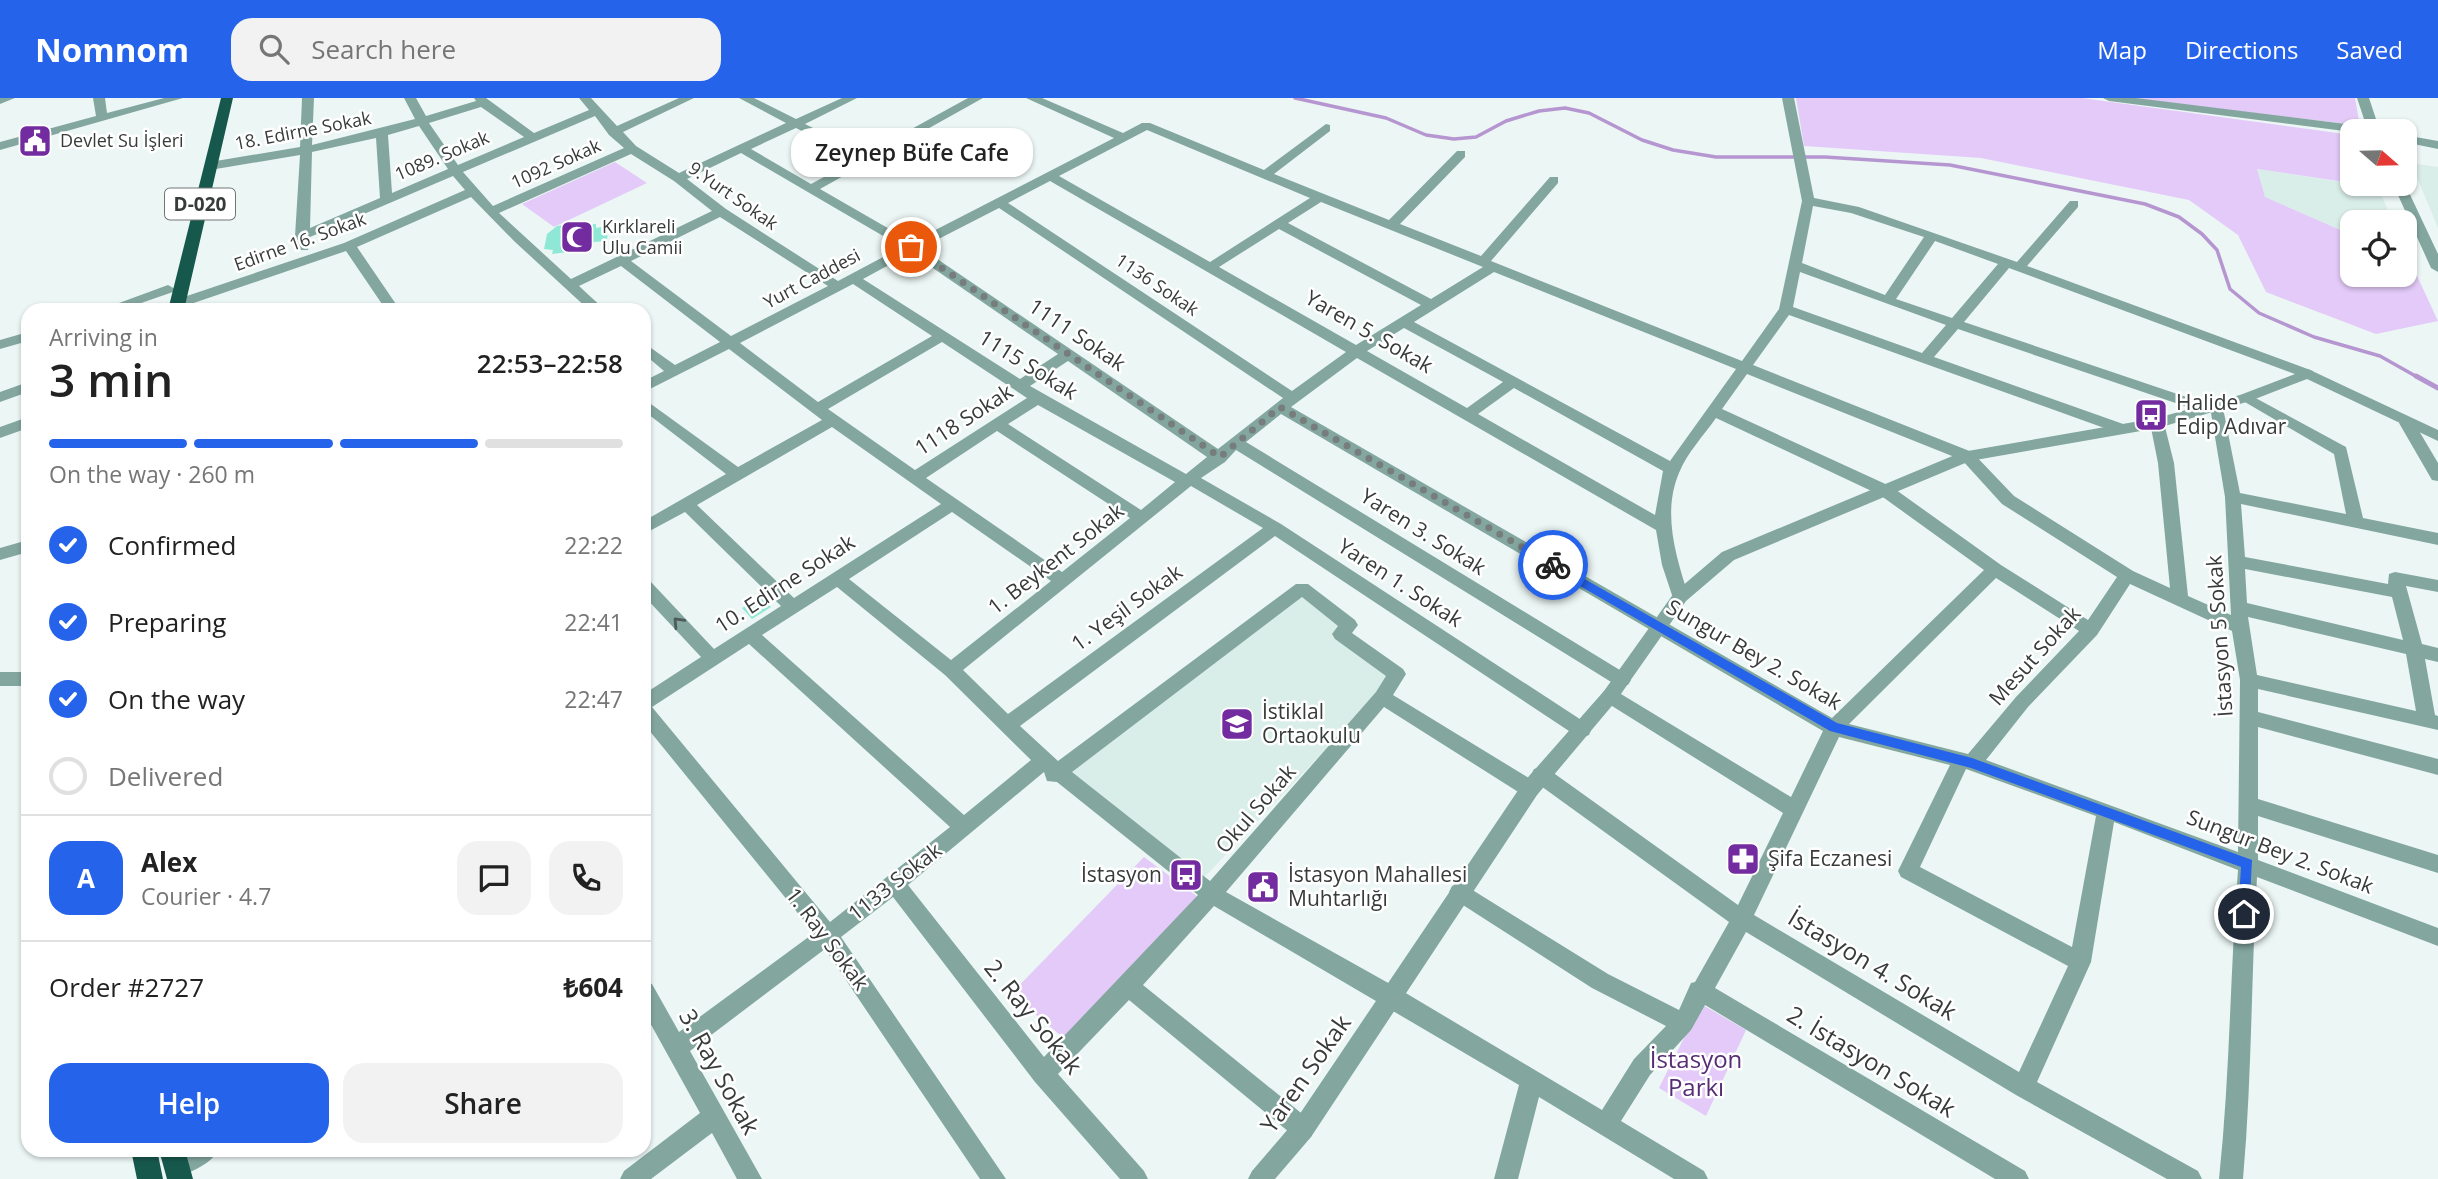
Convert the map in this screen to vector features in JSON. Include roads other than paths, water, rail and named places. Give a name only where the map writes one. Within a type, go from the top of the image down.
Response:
[{"type":"highway","points":[[171,303],[168,289],[215,98]]},
{"type":"highway","name":"D-020","points":[[173,303],[226,98]]},
{"type":"highway","points":[[145,1157],[150,1179]]},
{"type":"street","points":[[0,101],[9,98]]},
{"type":"street","points":[[99,98],[102,118]]},
{"type":"street","points":[[0,146],[177,98]]},
{"type":"street","points":[[303,261],[308,98]]},
{"type":"street","points":[[410,98],[421,121],[471,192],[494,211],[524,245],[590,303]]},
{"type":"street","name":"9.Yurt Sokak","points":[[585,98],[613,132],[632,149],[678,178],[721,212],[836,285]]},
{"type":"street","points":[[613,132],[688,98]]},
{"type":"street","points":[[745,98],[866,159]]},
{"type":"street","points":[[678,178],[851,98]]},
{"type":"street","points":[[811,189],[977,98]]},
{"type":"street","points":[[1031,98],[1121,137]]},
{"type":"street","points":[[1680,597],[1662,526],[1661,499],[1672,469],[1748,367],[1786,309],[1797,267],[1808,201],[1788,98]]},
{"type":"street","points":[[2109,98],[2340,127]]},
{"type":"street","points":[[2363,98],[2369,119]]},
{"type":"street","points":[[481,101],[532,138]]},
{"type":"street","name":"18. Edirne Sokak","points":[[210,166],[307,150],[382,133],[481,101]]},
{"type":"street","name":"1089. Sokak","points":[[302,236],[330,226],[386,198],[596,111]]},
{"type":"street","name":"Yurt Caddesi","points":[[651,384],[851,277],[1052,177],[1121,137],[1146,126],[1265,175]]},
{"type":"street","points":[[1265,175],[1326,128]]},
{"type":"street","points":[[382,133],[386,198]]},
{"type":"street","points":[[2417,141],[2438,145]]},
{"type":"street","name":"1092 Sokak","points":[[494,211],[632,149]]},
{"type":"street","name":"1111 Sokak","points":[[743,149],[911,247],[1220,457]]},
{"type":"street","points":[[1392,226],[1461,154]]},
{"type":"street","points":[[1265,175],[1967,456],[2008,500],[2127,575],[2240,627]]},
{"type":"street","name":"Yaren 5. Sokak","points":[[1052,177],[1212,266],[1662,526]]},
{"type":"street","name":"1. Beykent Sokak","points":[[951,670],[1286,403],[1358,350],[1432,305],[1489,264],[1554,180]]},
{"type":"street","name":"Edirne 16. Sokak","points":[[186,303],[349,246],[471,192]]},
{"type":"street","points":[[2405,196],[2438,268]]},
{"type":"street","points":[[1212,266],[1320,197]]},
{"type":"street","points":[[1808,201],[1854,210],[1932,235],[2308,374],[2438,436]]},
{"type":"street","name":"1136 Sokak","points":[[999,203],[1286,403]]},
{"type":"street","points":[[1925,359],[2013,264],[2074,204]]},
{"type":"street","points":[[570,285],[721,212]]},
{"type":"street","points":[[1279,223],[1432,305]]},
{"type":"street","points":[[1888,301],[1932,235]]},
{"type":"street","points":[[349,246],[388,303]]},
{"type":"street","points":[[622,260],[817,410],[1064,582]]},
{"type":"street","points":[[1797,267],[1888,301],[2212,408]]},
{"type":"street","name":"1115 Sokak","points":[[851,277],[1038,398],[1189,480]]},
{"type":"street","points":[[127,303],[168,289]]},
{"type":"street","points":[[1786,309],[2121,429]]},
{"type":"street","points":[[1404,322],[1672,469]]},
{"type":"street","points":[[817,410],[943,336]]},
{"type":"street","points":[[0,345],[21,338]]},
{"type":"street","points":[[651,353],[674,372]]},
{"type":"street","points":[[1020,386],[1069,355]]},
{"type":"street","name":"Yaren Sokak","points":[[1260,1179],[1303,1129],[1536,782],[1616,688],[1680,597],[1728,556],[1967,456],[2158,423],[2245,398],[2308,374]]},
{"type":"street","points":[[1468,414],[1513,382]]},
{"type":"street","points":[[0,397],[21,390]]},
{"type":"street","name":"1118 Sokak","points":[[914,478],[1038,398]]},
{"type":"street","points":[[2245,398],[2341,450],[2356,524]]},
{"type":"street","name":"Sungur Bey 2. Sokak","points":[[1286,403],[1658,626],[1834,727],[1967,762],[2106,811],[2438,937]]},
{"type":"street","name":"İstasyon 5 Sokak","points":[[2212,408],[2233,497],[2240,627],[2249,680],[2250,718],[2248,864],[2241,965],[2239,1099],[2231,1179]]},
{"type":"street","points":[[651,409],[736,474]]},
{"type":"street","points":[[1714,411],[1886,491],[1995,569],[2091,630]]},
{"type":"street","points":[[651,524],[833,420]]},
{"type":"street","points":[[2158,423],[2166,463],[2180,598]]},
{"type":"street","points":[[2407,423],[2438,475]]},
{"type":"street","points":[[997,424],[1143,519]]},
{"type":"street","points":[[0,433],[21,425]]},
{"type":"street","name":"Yaren 3. Sokak","points":[[1237,444],[1616,688],[1795,810]]},
{"type":"street","name":"Yaren 1. Sokak","points":[[1189,480],[1275,528],[1582,730]]},
{"type":"street","points":[[2233,497],[2438,539]]},
{"type":"street","points":[[687,505],[792,607]]},
{"type":"street","name":"10. Edirne Sokak","points":[[651,699],[951,505]]},
{"type":"street","name":"1. Yeşil Sokak","points":[[1007,725],[1275,528]]},
{"type":"street","points":[[0,554],[21,548]]},
{"type":"street","points":[[2236,561],[2398,592]]},
{"type":"street","points":[[1606,1125],[1642,1067],[1683,1023],[1699,990],[1742,919],[1834,727],[1995,569]]},
{"type":"street","name":"Mesut Sokak","points":[[2080,962],[1908,871],[1967,762],[2091,630],[2127,575]]},
{"type":"street","points":[[836,577],[951,670],[1052,770],[1213,895],[1391,996],[1696,1179]]},
{"type":"street","points":[[2249,680],[2433,722],[2395,578],[2438,586]]},
{"type":"street","name":"1133 Sokak","points":[[676,1048],[895,884],[964,827],[1052,770],[1301,588],[1349,625],[1341,635],[1397,674],[1382,697]]},
{"type":"street","points":[[651,592],[713,659]]},
{"type":"street","points":[[2239,608],[2438,654]]},
{"type":"street","points":[[749,634],[964,827]]},
{"type":"street","points":[[0,679],[21,679]]},
{"type":"street","points":[[1382,697],[1536,782]]},
{"type":"street","name":"Okul Sokak","points":[[1043,1074],[1130,987],[1213,895],[1382,697]]},
{"type":"street","points":[[2250,718],[2438,767]]},
{"type":"street","name":"1. Ray Sokak","points":[[651,720],[827,934],[994,1179]]},
{"type":"street","name":"İstasyon 4. Sokak","points":[[1536,782],[1742,919],[2024,1087],[2190,1179]]},
{"type":"street","points":[[2248,804],[2438,864]]},
{"type":"street","points":[[2024,1087],[2080,962],[2106,811]]},
{"type":"street","name":"2. Ray Sokak","points":[[895,884],[1043,1074],[1136,1179]]},
{"type":"street","points":[[1460,892],[1600,981],[1683,1023]]},
{"type":"street","points":[[1130,987],[1303,1129]]},
{"type":"street","name":"2. İstasyon Sokak","points":[[1699,990],[2017,1179]]},
{"type":"street","name":"3. Ray Sokak","points":[[651,1003],[750,1179]]},
{"type":"street","points":[[1506,1179],[1532,1080]]},
{"type":"street","points":[[632,1179],[714,1117]]},
{"type":"street","points":[[176,1165],[192,1157]]},
{"type":"waterway","points":[[1295,98],[1386,118],[1426,135],[1454,139],[1476,137],[1506,121],[1539,111],[1565,108],[1589,113],[1642,140],[1673,150],[1716,157],[1825,157],[1950,165],[2145,204],[2179,217],[2202,234],[2217,250],[2230,289],[2259,313],[2314,337],[2380,356],[2419,378]]},
{"type":"waterway","points":[[2416,376],[2438,388]]},
{"type":"place","name":"Devlet Su İşleri","points":[[35,141]]},
{"type":"place","name":"Kırklareli Ulu Camii","points":[[577,237]]},
{"type":"place","name":"Zeynep Büfe Cafe","points":[[911,247]]},
{"type":"place","name":"Halide Edip Adıvar","points":[[2151,415]]},
{"type":"place","name":"İstiklal Ortaokulu","points":[[1237,724]]},
{"type":"place","name":"Şifa Eczanesi","points":[[1743,859]]},
{"type":"place","name":"İstasyon","points":[[1186,875]]},
{"type":"place","name":"İstasyon Mahallesi Muhtarlığı","points":[[1263,887]]},
{"type":"park label","name":"İstasyon Parkı","points":[[1696,1074]]}]
